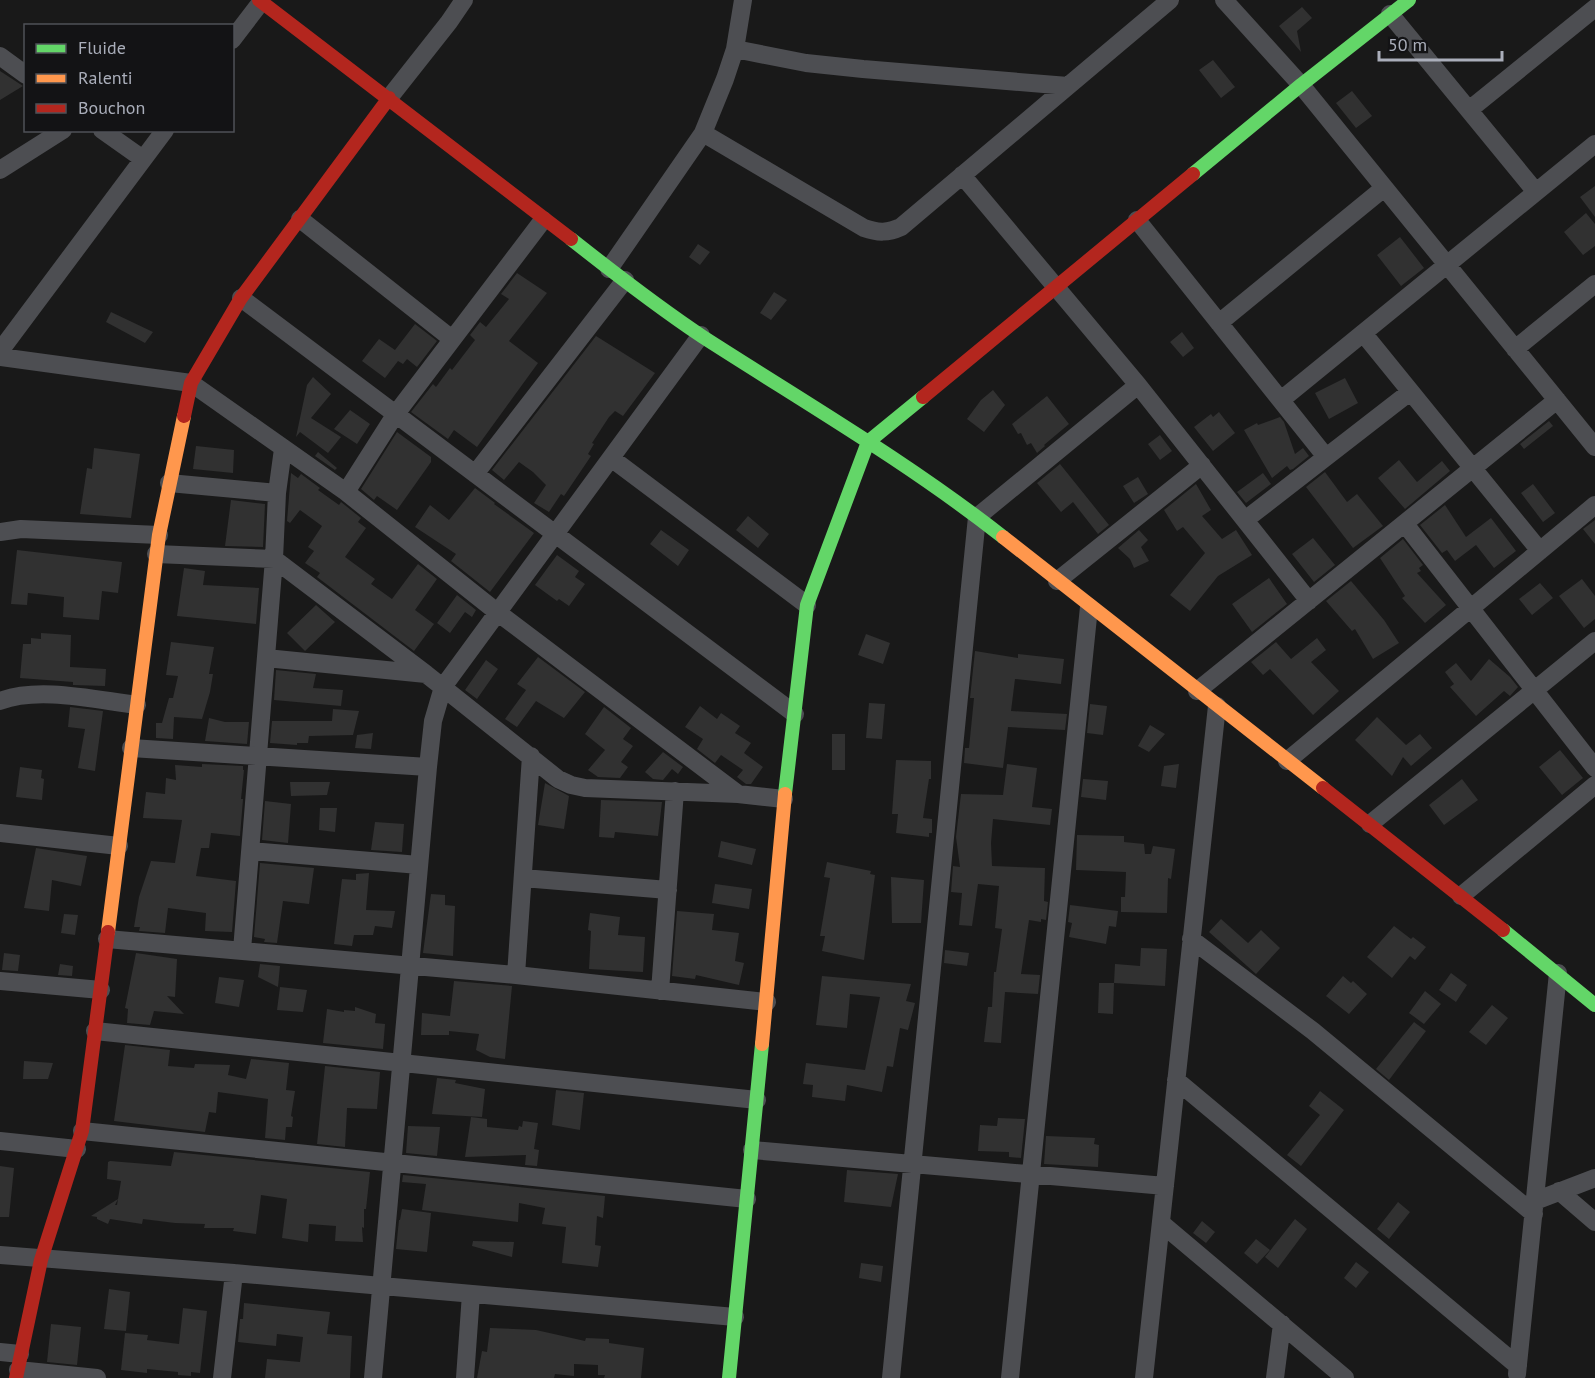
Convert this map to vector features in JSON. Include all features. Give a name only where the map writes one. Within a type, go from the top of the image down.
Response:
[{"type":"street","points":[[18,1367],[41,1260],[82,1131],[156,554],[191,383],[241,298],[464,0]]},
{"type":"street","points":[[609,269],[703,133],[735,49],[743,0]]},
{"type":"street","points":[[703,133],[864,228],[877,232],[891,231],[900,227],[1170,0]]},
{"type":"street","points":[[1224,0],[1301,85],[1595,447]]},
{"type":"street","points":[[729,1378],[784,799],[807,605],[868,442],[1301,85],[1409,0]]},
{"type":"street","points":[[234,37],[260,1],[609,269],[701,335],[868,442],[977,518],[1197,692],[1370,824],[1595,1005]]},
{"type":"street","points":[[1469,110],[1595,8]]},
{"type":"street","points":[[1390,14],[1536,192]]},
{"type":"street","points":[[735,49],[806,63],[1068,86]]},
{"type":"street","points":[[0,56],[24,74]]},
{"type":"street","points":[[0,170],[60,132]]},
{"type":"street","points":[[105,132],[143,159]]},
{"type":"street","points":[[0,351],[163,132]]},
{"type":"street","points":[[1281,400],[1595,144]]},
{"type":"street","points":[[962,175],[1058,286],[1309,601]]},
{"type":"street","points":[[1219,323],[1384,188]]},
{"type":"street","points":[[300,219],[452,339]]},
{"type":"street","points":[[346,492],[395,415],[543,220]]},
{"type":"street","points":[[1137,220],[1326,457]]},
{"type":"street","points":[[475,474],[625,280]]},
{"type":"street","points":[[1515,349],[1595,284]]},
{"type":"street","points":[[241,298],[795,714]]},
{"type":"street","points":[[1363,333],[1540,551]]},
{"type":"street","points":[[373,1378],[428,767],[433,721],[443,687],[701,335]]},
{"type":"street","points":[[0,357],[191,383],[346,492],[497,612],[738,794]]},
{"type":"street","points":[[891,1378],[977,518],[1138,385]]},
{"type":"street","points":[[1245,520],[1410,392]]},
{"type":"street","points":[[1197,692],[1557,400]]},
{"type":"street","points":[[242,950],[274,559],[277,492],[283,449]]},
{"type":"street","points":[[611,458],[807,605]]},
{"type":"street","points":[[1057,581],[1202,465]]},
{"type":"street","points":[[169,483],[277,492]]},
{"type":"street","points":[[1287,760],[1595,505]]},
{"type":"street","points":[[1405,524],[1595,768]]},
{"type":"street","points":[[0,532],[21,529],[159,535]]},
{"type":"street","points":[[156,554],[274,559],[443,687],[558,779],[571,785],[585,788],[738,794],[784,799]]},
{"type":"street","points":[[1010,1378],[1089,607]]},
{"type":"street","points":[[1370,824],[1595,641]]},
{"type":"street","points":[[266,658],[426,674]]},
{"type":"street","points":[[0,701],[13,696],[41,693],[137,705]]},
{"type":"street","points":[[1144,1378],[1217,706]]},
{"type":"street","points":[[131,748],[428,767]]},
{"type":"street","points":[[516,975],[531,756]]},
{"type":"street","points":[[1461,896],[1595,786]]},
{"type":"street","points":[[660,991],[675,791]]},
{"type":"street","points":[[0,833],[119,846]]},
{"type":"street","points":[[251,851],[419,865]]},
{"type":"street","points":[[523,878],[668,890]]},
{"type":"street","points":[[107,939],[411,964],[766,1002]]},
{"type":"street","points":[[1191,939],[1261,990],[1534,1208]]},
{"type":"street","points":[[1518,1372],[1558,973]]},
{"type":"street","points":[[0,981],[101,990]]},
{"type":"street","points":[[95,1032],[757,1100]]},
{"type":"street","points":[[1176,1080],[1518,1372]]},
{"type":"street","points":[[82,1131],[747,1199]]},
{"type":"street","points":[[0,1141],[77,1149]]},
{"type":"street","points":[[752,1150],[1165,1186]]},
{"type":"street","points":[[1534,1208],[1558,1191],[1595,1178]]},
{"type":"street","points":[[1558,1191],[1595,1222]]},
{"type":"street","points":[[1161,1223],[1345,1378]]},
{"type":"street","points":[[0,1256],[234,1273],[735,1317]]},
{"type":"street","points":[[222,1378],[234,1273]]},
{"type":"street","points":[[465,1378],[471,1294]]},
{"type":"street","points":[[1275,1378],[1282,1324]]},
{"type":"street","points":[[0,1352],[18,1367],[97,1378]]},
{"type":"building","points":[[1302,7],[1312,18],[1297,31],[1301,52],[1279,26]]},
{"type":"building","points":[[1213,60],[1235,87],[1221,98],[1199,70]]},
{"type":"building","points":[[0,71],[23,86],[0,100]]},
{"type":"building","points":[[1352,91],[1372,116],[1356,128],[1336,103]]},
{"type":"building","points":[[1595,186],[1595,217],[1580,197]]},
{"type":"building","points":[[1586,213],[1595,224],[1595,246],[1583,255],[1564,232]]},
{"type":"building","points":[[1400,237],[1424,268],[1401,286],[1377,255]]},
{"type":"building","points":[[698,244],[710,252],[700,265],[689,257]]},
{"type":"building","points":[[517,273],[547,293],[509,341],[538,363],[477,447],[454,430],[448,439],[411,412],[433,384],[436,387],[450,368],[452,370],[475,340],[470,335],[480,322],[486,327],[509,299],[501,294]]},
{"type":"building","points":[[774,292],[787,300],[771,320],[760,313]]},
{"type":"building","points":[[111,312],[153,332],[145,343],[106,322]]},
{"type":"building","points":[[415,324],[437,341],[417,367],[407,359],[403,364],[398,361],[385,378],[362,361],[379,339],[395,350]]},
{"type":"building","points":[[1182,332],[1194,348],[1183,357],[1170,342]]},
{"type":"building","points":[[596,336],[655,373],[623,416],[615,411],[609,417],[592,443],[594,444],[588,454],[591,456],[564,496],[561,494],[549,512],[534,503],[546,485],[533,472],[519,462],[504,480],[492,470]]},
{"type":"building","points":[[313,377],[331,394],[311,418],[341,437],[328,453],[300,432],[296,437],[307,385]]},
{"type":"building","points":[[1345,378],[1358,403],[1329,419],[1315,393]]},
{"type":"building","points":[[993,390],[1005,405],[984,432],[967,419],[981,400]]},
{"type":"building","points":[[1047,396],[1069,424],[1037,453],[1031,443],[1027,445],[1021,433],[1018,434],[1012,424]]},
{"type":"building","points":[[350,410],[370,424],[357,444],[334,429]]},
{"type":"building","points":[[1219,412],[1235,433],[1213,451],[1194,427],[1211,414],[1213,417]]},
{"type":"building","points":[[1280,417],[1284,422],[1295,454],[1303,448],[1309,456],[1293,469],[1290,470],[1287,466],[1272,478],[1244,430],[1257,423],[1258,425]]},
{"type":"building","points":[[1549,421],[1553,426],[1524,449],[1520,444]]},
{"type":"building","points":[[397,432],[431,457],[431,462],[397,510],[377,496],[374,500],[361,489]]},
{"type":"building","points":[[1160,435],[1172,451],[1160,460],[1148,444]]},
{"type":"building","points":[[196,446],[234,450],[233,473],[193,469]]},
{"type":"building","points":[[94,448],[140,454],[131,518],[80,514],[87,468],[92,469]]},
{"type":"building","points":[[318,452],[337,468],[335,470],[315,456]]},
{"type":"building","points":[[1399,460],[1417,482],[1442,461],[1450,471],[1405,509],[1378,478]]},
{"type":"building","points":[[1060,464],[1109,525],[1098,534],[1073,502],[1061,512],[1037,483]]},
{"type":"building","points":[[1325,472],[1347,502],[1357,494],[1383,526],[1353,548],[1306,487]]},
{"type":"building","points":[[291,473],[298,478],[301,474],[320,488],[318,490],[339,505],[341,502],[361,518],[358,522],[366,528],[345,557],[375,579],[371,584],[392,599],[418,564],[437,579],[415,610],[434,624],[414,651],[317,577],[320,573],[305,563],[314,551],[308,547],[322,526],[300,510],[290,523],[287,521]]},
{"type":"building","points":[[1263,473],[1271,484],[1246,503],[1237,492]]},
{"type":"building","points":[[1138,477],[1148,494],[1134,503],[1123,486]]},
{"type":"building","points":[[1196,484],[1211,510],[1202,516],[1222,539],[1236,530],[1252,555],[1218,576],[1190,611],[1170,595],[1205,553],[1183,527],[1177,531],[1164,510]]},
{"type":"building","points":[[1533,484],[1555,513],[1543,522],[1521,493]]},
{"type":"building","points":[[475,488],[534,533],[490,592],[451,561],[456,554],[415,527],[430,505],[449,520]]},
{"type":"building","points":[[231,500],[265,504],[263,547],[225,546]]},
{"type":"building","points":[[1445,505],[1466,537],[1491,518],[1516,551],[1494,568],[1476,545],[1455,561],[1447,550],[1442,553],[1420,525]]},
{"type":"building","points":[[748,516],[769,534],[758,548],[736,530]]},
{"type":"building","points":[[1595,520],[1595,544],[1583,529]]},
{"type":"building","points":[[661,530],[689,550],[678,566],[650,544]]},
{"type":"building","points":[[1139,530],[1148,540],[1141,547],[1149,561],[1134,568],[1130,559],[1118,548]]},
{"type":"building","points":[[1313,538],[1335,565],[1314,582],[1292,554]]},
{"type":"building","points":[[1403,539],[1423,565],[1419,568],[1421,571],[1417,573],[1446,605],[1425,623],[1402,598],[1405,596],[1380,558]]},
{"type":"building","points":[[17,550],[122,562],[118,593],[102,591],[99,620],[63,617],[64,597],[28,593],[27,605],[11,604]]},
{"type":"building","points":[[557,555],[579,571],[575,577],[585,584],[569,606],[559,599],[557,601],[535,585]]},
{"type":"building","points":[[184,568],[205,571],[203,585],[259,588],[256,624],[177,616]]},
{"type":"building","points":[[1269,578],[1287,604],[1252,632],[1232,604]]},
{"type":"building","points":[[1582,579],[1595,596],[1595,619],[1584,628],[1559,596]]},
{"type":"building","points":[[1351,581],[1384,620],[1399,643],[1373,659],[1355,629],[1352,631],[1326,601]]},
{"type":"building","points":[[1540,583],[1553,598],[1532,615],[1519,599]]},
{"type":"building","points":[[457,595],[476,610],[472,617],[465,612],[450,633],[437,623]]},
{"type":"building","points":[[316,605],[335,622],[305,651],[287,633]]},
{"type":"building","points":[[41,633],[71,635],[70,667],[106,669],[105,686],[73,685],[73,682],[20,678],[23,644],[31,644],[31,638],[41,639]]},
{"type":"building","points":[[866,634],[890,643],[883,664],[858,655]]},
{"type":"building","points":[[1317,638],[1326,650],[1311,662],[1339,691],[1313,715],[1270,669],[1263,675],[1251,662],[1276,642],[1291,659]]},
{"type":"building","points":[[171,642],[214,647],[209,674],[213,674],[202,719],[174,717],[173,739],[156,738],[156,723],[162,723],[169,698],[173,698],[178,676],[166,675]]},
{"type":"building","points":[[975,651],[1018,658],[1018,654],[1064,659],[1061,684],[1015,679],[1011,711],[1067,714],[1065,730],[1008,727],[1003,768],[964,763],[965,748],[969,748],[974,698],[970,698]]},
{"type":"building","points":[[538,657],[585,692],[564,718],[536,701],[517,727],[505,719],[526,690],[517,684]]},
{"type":"building","points":[[1489,659],[1518,687],[1510,696],[1504,691],[1476,716],[1450,687],[1454,684],[1445,672],[1456,663],[1471,681]]},
{"type":"building","points":[[486,660],[498,669],[477,699],[465,690]]},
{"type":"building","points":[[276,670],[316,674],[313,688],[343,690],[341,706],[274,700]]},
{"type":"building","points":[[869,703],[885,704],[882,739],[866,738]]},
{"type":"building","points":[[1090,704],[1107,706],[1103,735],[1087,733]]},
{"type":"building","points":[[700,706],[717,719],[721,713],[740,726],[735,733],[751,743],[744,753],[763,767],[751,784],[746,784],[737,777],[743,770],[721,755],[715,763],[697,749],[703,739],[685,727]]},
{"type":"building","points":[[70,707],[103,711],[95,771],[78,768],[85,729],[68,727]]},
{"type":"building","points":[[604,707],[631,728],[623,739],[633,746],[621,762],[628,767],[620,778],[598,777],[588,770],[605,750],[585,734]]},
{"type":"building","points":[[333,709],[359,711],[353,735],[309,736],[308,743],[297,743],[297,745],[270,743],[272,721],[332,721]]},
{"type":"building","points":[[1377,717],[1406,745],[1420,734],[1432,748],[1411,766],[1403,757],[1392,776],[1355,740]]},
{"type":"building","points":[[209,718],[225,722],[249,722],[247,744],[205,741]]},
{"type":"building","points":[[1150,725],[1165,734],[1149,752],[1138,746]]},
{"type":"building","points":[[373,733],[371,749],[355,748],[357,735]]},
{"type":"building","points":[[832,734],[845,734],[845,770],[832,770]]},
{"type":"building","points":[[1560,750],[1583,778],[1562,795],[1539,767]]},
{"type":"building","points":[[663,752],[683,767],[678,774],[672,769],[663,780],[653,779],[645,772]]},
{"type":"building","points":[[896,760],[931,761],[931,779],[929,779],[923,818],[932,819],[932,833],[929,833],[929,837],[896,833],[898,814],[892,814]]},
{"type":"building","points":[[202,764],[243,766],[244,770],[240,836],[211,833],[209,848],[201,848],[196,876],[236,881],[232,932],[205,931],[206,913],[168,908],[165,933],[139,931],[140,927],[134,927],[139,897],[151,861],[175,863],[182,820],[143,818],[146,792],[165,794],[166,778],[176,780],[175,765],[202,767]]},
{"type":"building","points":[[1007,764],[1037,768],[1032,807],[1052,809],[1050,825],[993,819],[992,866],[1045,868],[1044,901],[1048,902],[1046,920],[1041,919],[1041,922],[1029,920],[1021,974],[1040,975],[1038,994],[1005,992],[1001,1043],[984,1042],[988,1007],[992,1007],[994,972],[996,972],[1002,929],[995,928],[999,886],[978,884],[972,926],[959,925],[962,893],[951,892],[953,866],[960,867],[956,837],[961,794],[1003,795]]},
{"type":"building","points":[[1179,764],[1176,788],[1161,786],[1164,766]]},
{"type":"building","points":[[20,767],[42,770],[41,778],[44,779],[42,800],[16,797]]},
{"type":"building","points":[[1083,779],[1108,781],[1106,800],[1081,797]]},
{"type":"building","points":[[1462,779],[1478,800],[1444,825],[1429,805]]},
{"type":"building","points":[[290,782],[330,782],[327,795],[291,796]]},
{"type":"building","points":[[545,783],[569,796],[564,829],[538,825]]},
{"type":"building","points":[[601,800],[662,802],[658,836],[615,832],[614,838],[599,837]]},
{"type":"building","points":[[265,801],[291,804],[288,843],[262,840]]},
{"type":"building","points":[[320,808],[337,808],[335,832],[319,830]]},
{"type":"building","points":[[375,822],[404,824],[402,852],[371,850]]},
{"type":"building","points":[[1077,835],[1124,836],[1124,842],[1144,844],[1145,854],[1151,854],[1153,846],[1175,849],[1171,879],[1168,878],[1167,913],[1121,912],[1121,897],[1125,897],[1126,872],[1076,870]]},
{"type":"building","points":[[721,841],[756,849],[752,865],[718,857]]},
{"type":"building","points":[[36,848],[87,856],[81,886],[52,880],[49,911],[24,908]]},
{"type":"building","points":[[827,862],[871,871],[870,874],[875,875],[864,960],[822,951],[825,936],[820,936],[830,878],[824,877]]},
{"type":"building","points":[[260,863],[314,868],[309,904],[283,901],[277,943],[264,942],[265,939],[254,937]]},
{"type":"building","points":[[369,873],[366,910],[395,911],[392,928],[375,926],[373,935],[354,935],[352,946],[334,944],[342,879],[356,880],[356,874]]},
{"type":"building","points":[[891,877],[924,880],[921,923],[892,923]]},
{"type":"building","points":[[715,884],[752,889],[749,909],[712,903]]},
{"type":"building","points":[[431,894],[445,895],[445,905],[455,906],[453,956],[423,953]]},
{"type":"building","points":[[1070,905],[1118,911],[1116,927],[1109,926],[1106,944],[1069,937],[1072,923],[1068,922]]},
{"type":"building","points":[[677,911],[714,914],[712,930],[739,933],[735,961],[744,963],[739,985],[696,975],[695,979],[672,976]]},
{"type":"building","points":[[590,913],[620,917],[618,935],[645,937],[643,972],[589,969]]},
{"type":"building","points":[[64,914],[78,915],[75,935],[61,933]]},
{"type":"building","points":[[1221,919],[1248,943],[1261,930],[1280,948],[1256,974],[1209,932]]},
{"type":"building","points":[[1394,926],[1426,947],[1415,960],[1410,956],[1392,978],[1367,957]]},
{"type":"building","points":[[1141,948],[1167,949],[1165,986],[1114,983],[1115,964],[1140,966]]},
{"type":"building","points":[[945,950],[969,953],[967,966],[944,963]]},
{"type":"building","points":[[4,953],[20,955],[18,971],[2,970]]},
{"type":"building","points":[[136,953],[177,959],[175,997],[167,996],[184,1014],[154,1011],[150,1025],[127,1023],[128,1009],[125,1008]]},
{"type":"building","points":[[60,964],[73,966],[72,976],[58,975]]},
{"type":"building","points":[[260,964],[280,966],[278,987],[258,977]]},
{"type":"building","points":[[1451,973],[1467,985],[1456,1002],[1439,990]]},
{"type":"building","points":[[822,976],[911,984],[906,1001],[915,1003],[908,1030],[900,1028],[893,1067],[887,1066],[882,1092],[847,1085],[845,1101],[812,1097],[813,1085],[803,1084],[806,1063],[865,1070],[880,997],[850,994],[847,1028],[816,1025]]},
{"type":"building","points":[[1343,976],[1351,983],[1353,981],[1367,994],[1349,1014],[1326,996]]},
{"type":"building","points":[[219,977],[244,980],[239,1007],[215,1003]]},
{"type":"building","points":[[454,981],[512,986],[505,1059],[490,1057],[476,1050],[479,1034],[449,1031],[449,1035],[421,1035],[422,1013],[450,1016]]},
{"type":"building","points":[[1099,983],[1114,983],[1113,1014],[1098,1013]]},
{"type":"building","points":[[280,987],[307,990],[303,1012],[277,1010]]},
{"type":"building","points":[[1425,991],[1441,1004],[1424,1024],[1409,1013]]},
{"type":"building","points":[[1492,1005],[1508,1018],[1486,1045],[1469,1032]]},
{"type":"building","points":[[355,1007],[376,1014],[375,1023],[385,1024],[383,1049],[323,1043],[327,1009],[344,1012],[344,1010],[355,1011]]},
{"type":"building","points":[[1414,1022],[1426,1031],[1389,1080],[1376,1069]]},
{"type":"building","points":[[125,1045],[170,1050],[168,1066],[194,1068],[195,1064],[230,1065],[228,1075],[246,1079],[251,1059],[289,1063],[286,1090],[295,1091],[291,1116],[293,1117],[292,1127],[286,1127],[285,1140],[265,1138],[268,1099],[218,1092],[216,1113],[209,1112],[205,1132],[114,1121]]},
{"type":"building","points":[[24,1061],[53,1063],[48,1079],[23,1079]]},
{"type":"building","points":[[325,1066],[380,1072],[377,1109],[347,1108],[345,1147],[317,1144]]},
{"type":"building","points":[[437,1078],[456,1080],[455,1083],[485,1089],[482,1117],[432,1114]]},
{"type":"building","points":[[556,1090],[584,1093],[580,1130],[552,1125]]},
{"type":"building","points":[[1320,1091],[1344,1110],[1301,1166],[1287,1155],[1320,1115],[1309,1106]]},
{"type":"building","points":[[471,1117],[487,1119],[487,1127],[518,1130],[519,1126],[522,1127],[523,1121],[538,1123],[534,1149],[539,1150],[537,1166],[525,1165],[526,1155],[465,1157]]},
{"type":"building","points":[[998,1118],[1025,1119],[1021,1158],[1009,1157],[1009,1152],[978,1151],[980,1125],[997,1126]]},
{"type":"building","points":[[408,1126],[440,1127],[437,1156],[406,1153]]},
{"type":"building","points":[[1046,1136],[1095,1138],[1094,1144],[1099,1145],[1098,1167],[1044,1164]]},
{"type":"building","points":[[174,1152],[370,1172],[366,1209],[364,1209],[364,1228],[362,1227],[363,1242],[335,1241],[336,1226],[309,1224],[308,1242],[282,1238],[287,1199],[261,1195],[256,1234],[233,1231],[234,1228],[204,1228],[205,1224],[143,1219],[142,1224],[110,1219],[108,1224],[91,1216],[118,1199],[121,1181],[107,1179],[108,1162],[171,1166]]},
{"type":"building","points":[[0,1166],[14,1168],[9,1217],[0,1217]]},
{"type":"building","points":[[847,1170],[898,1174],[891,1207],[844,1202]]},
{"type":"building","points":[[403,1175],[605,1196],[603,1218],[597,1216],[595,1245],[601,1246],[598,1267],[562,1263],[566,1227],[542,1224],[545,1208],[519,1203],[518,1222],[422,1210],[426,1184],[402,1182]]},
{"type":"building","points":[[1398,1202],[1410,1212],[1389,1239],[1377,1229]]},
{"type":"building","points":[[402,1209],[431,1213],[427,1252],[396,1249]]},
{"type":"building","points":[[1295,1219],[1307,1229],[1278,1268],[1265,1257]]},
{"type":"building","points":[[1202,1221],[1215,1232],[1206,1243],[1193,1233]]},
{"type":"building","points":[[1256,1239],[1270,1250],[1257,1264],[1244,1253]]},
{"type":"building","points":[[473,1241],[514,1242],[512,1257],[472,1246]]},
{"type":"building","points":[[1356,1262],[1369,1272],[1356,1288],[1344,1278]]},
{"type":"building","points":[[861,1263],[883,1266],[881,1282],[859,1278]]},
{"type":"building","points":[[109,1289],[130,1292],[126,1331],[104,1329]]},
{"type":"building","points":[[244,1303],[330,1312],[327,1334],[352,1336],[350,1378],[265,1378],[267,1359],[300,1362],[303,1337],[277,1334],[276,1346],[238,1342]]},
{"type":"building","points":[[183,1308],[207,1311],[200,1373],[191,1372],[191,1376],[178,1375],[178,1372],[147,1369],[147,1373],[121,1370],[125,1333],[148,1335],[147,1340],[179,1344]]},
{"type":"building","points":[[51,1324],[81,1327],[77,1365],[47,1362]]},
{"type":"building","points":[[490,1328],[536,1330],[585,1341],[586,1338],[609,1339],[609,1343],[644,1348],[641,1378],[604,1378],[605,1375],[598,1375],[598,1365],[574,1364],[574,1376],[555,1374],[554,1378],[477,1378],[482,1351],[487,1352]]},
{"type":"traffic: fast","points":[[1193,174],[1409,0]]},
{"type":"traffic: fast","points":[[571,239],[686,326],[893,458],[1003,537]]},
{"type":"traffic: fast","points":[[785,794],[807,605],[868,442],[923,397]]},
{"type":"traffic: fast","points":[[1503,930],[1595,1005]]},
{"type":"traffic: fast","points":[[729,1378],[762,1044]]},
{"type":"traffic: slow","points":[[108,932],[159,535],[184,416]]},
{"type":"traffic: slow","points":[[1003,537],[1323,788]]},
{"type":"traffic: slow","points":[[762,1044],[785,794]]},
{"type":"traffic: jam","points":[[259,0],[571,239]]},
{"type":"traffic: jam","points":[[184,416],[191,383],[241,298],[389,98]]},
{"type":"traffic: jam","points":[[923,397],[1193,174]]},
{"type":"traffic: jam","points":[[1323,788],[1503,930]]},
{"type":"traffic: jam","points":[[16,1378],[41,1260],[82,1131],[108,932]]}]
